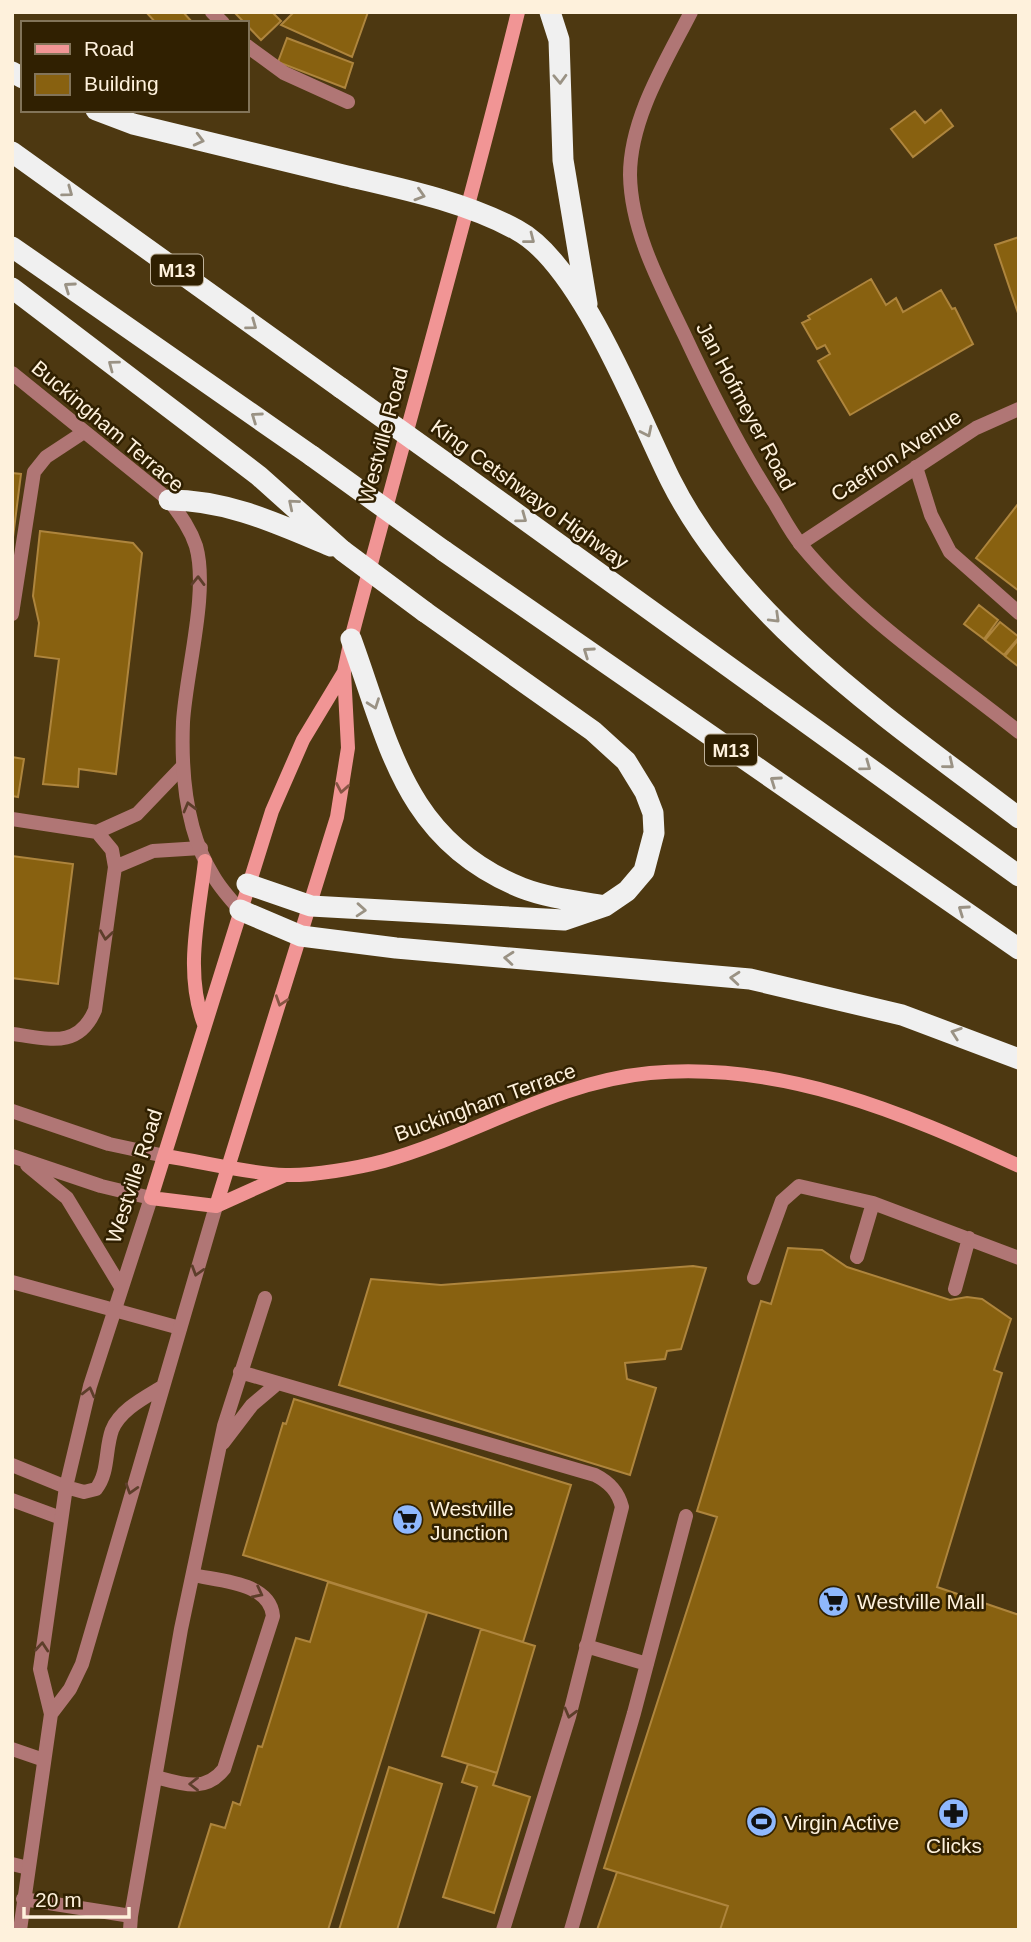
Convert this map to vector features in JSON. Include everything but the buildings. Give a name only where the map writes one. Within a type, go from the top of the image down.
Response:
[{"type":"highway","points":[[550,12],[559,40],[563,160],[589,313]]},
{"type":"highway","points":[[101,112],[132,124],[391,187],[469,210],[518,230],[545,251],[589,313],[673,484],[707,543],[723,562],[754,598],[815,658],[1019,818]]},
{"type":"highway","name":"King Cetshwayo Highway","points":[[12,152],[1019,876]]},
{"type":"highway","name":"M13","points":[[12,247],[444,551],[1019,949]]},
{"type":"highway","points":[[12,288],[259,475],[343,551],[593,731],[626,761],[645,792],[653,823],[650,856],[644,871],[627,891],[605,906],[564,920],[311,906],[247,884]]},
{"type":"highway","points":[[169,500],[199,500],[225,506],[343,551]]},
{"type":"highway","points":[[351,639],[404,785],[419,809],[447,842],[470,862],[523,888],[605,906]]},
{"type":"highway","points":[[240,911],[301,936],[396,948],[750,979],[902,1015],[1019,1059]]},
{"type":"main road","name":"Westville Road","points":[[215,1206],[337,817],[348,748],[344,672],[351,639],[427,348],[469,210],[518,12]]},
{"type":"main road","name":"Westville Road","points":[[151,1198],[247,884],[289,769],[344,672]]},
{"type":"main road","points":[[203,855],[193,965],[194,991],[204,1024]]},
{"type":"main road","name":"Buckingham Terrace","points":[[215,1206],[285,1175],[383,1161],[571,1089],[647,1073],[708,1070],[772,1077],[855,1097],[1019,1166]]},
{"type":"main road","name":"Buckingham Terrace","points":[[164,1156],[285,1175]]},
{"type":"main road","points":[[151,1198],[215,1206]]},
{"type":"street","name":"Jan Hofmeyer Road","points":[[691,12],[645,108],[634,141],[630,175],[646,252],[712,395],[755,474],[800,544],[837,585],[880,624],[1019,732]]},
{"type":"street","points":[[248,47],[284,73],[348,102]]},
{"type":"street","name":"Buckingham Terrace","points":[[12,373],[169,500],[187,524],[196,548],[198,565],[197,604],[183,721],[186,797],[203,855],[215,879],[240,911]]},
{"type":"street","name":"Caefron Avenue","points":[[800,544],[976,428],[1019,409]]},
{"type":"street","points":[[12,614],[34,472],[46,457],[84,432]]},
{"type":"street","points":[[916,467],[931,515],[950,552],[1019,613]]},
{"type":"street","points":[[12,820],[97,832],[137,814],[183,766]]},
{"type":"street","points":[[12,1034],[69,1038],[84,1030],[91,1020],[116,867],[108,843],[97,832]]},
{"type":"street","points":[[116,867],[153,851],[203,855]]},
{"type":"street","points":[[12,1111],[109,1144],[164,1156]]},
{"type":"street","points":[[14,1156],[101,1186],[151,1198]]},
{"type":"street","points":[[14,1156],[67,1198],[121,1287]]},
{"type":"street","points":[[754,1278],[782,1201],[789,1192],[799,1186],[811,1186],[873,1203],[1019,1258]]},
{"type":"street","name":"Westville Road","points":[[20,1930],[51,1714],[40,1670],[66,1486],[90,1386],[151,1198]]},
{"type":"street","points":[[857,1257],[873,1203]]},
{"type":"street","name":"Westville Road","points":[[51,1714],[70,1689],[82,1664],[215,1206]]},
{"type":"street","points":[[955,1289],[969,1238]]},
{"type":"street","points":[[12,1282],[180,1328]]},
{"type":"street","points":[[23,1899],[131,1923],[192,1575],[220,1447],[240,1372],[265,1297]]},
{"type":"street","points":[[240,1372],[595,1475],[612,1487],[622,1507],[569,1717],[503,1930]]},
{"type":"street","points":[[220,1447],[240,1418],[278,1383]]},
{"type":"street","points":[[12,1465],[84,1492],[96,1489],[102,1478],[116,1423],[125,1412],[162,1387]]},
{"type":"street","points":[[12,1500],[61,1518]]},
{"type":"street","points":[[571,1930],[686,1516]]},
{"type":"street","points":[[156,1777],[195,1786],[208,1783],[224,1769],[273,1616],[272,1605],[259,1591],[192,1575]]},
{"type":"street","points":[[586,1646],[647,1664]]},
{"type":"street","points":[[12,1749],[44,1760]]},
{"type":"street","points":[[12,1864],[28,1868]]},
{"type":"place","name":"Westville Junction","points":[[407,1520]]},
{"type":"place","name":"Westville Mall","points":[[834,1601]]},
{"type":"place","name":"Clicks","points":[[954,1813]]},
{"type":"place","name":"Virgin Active","points":[[761,1822]]}]
